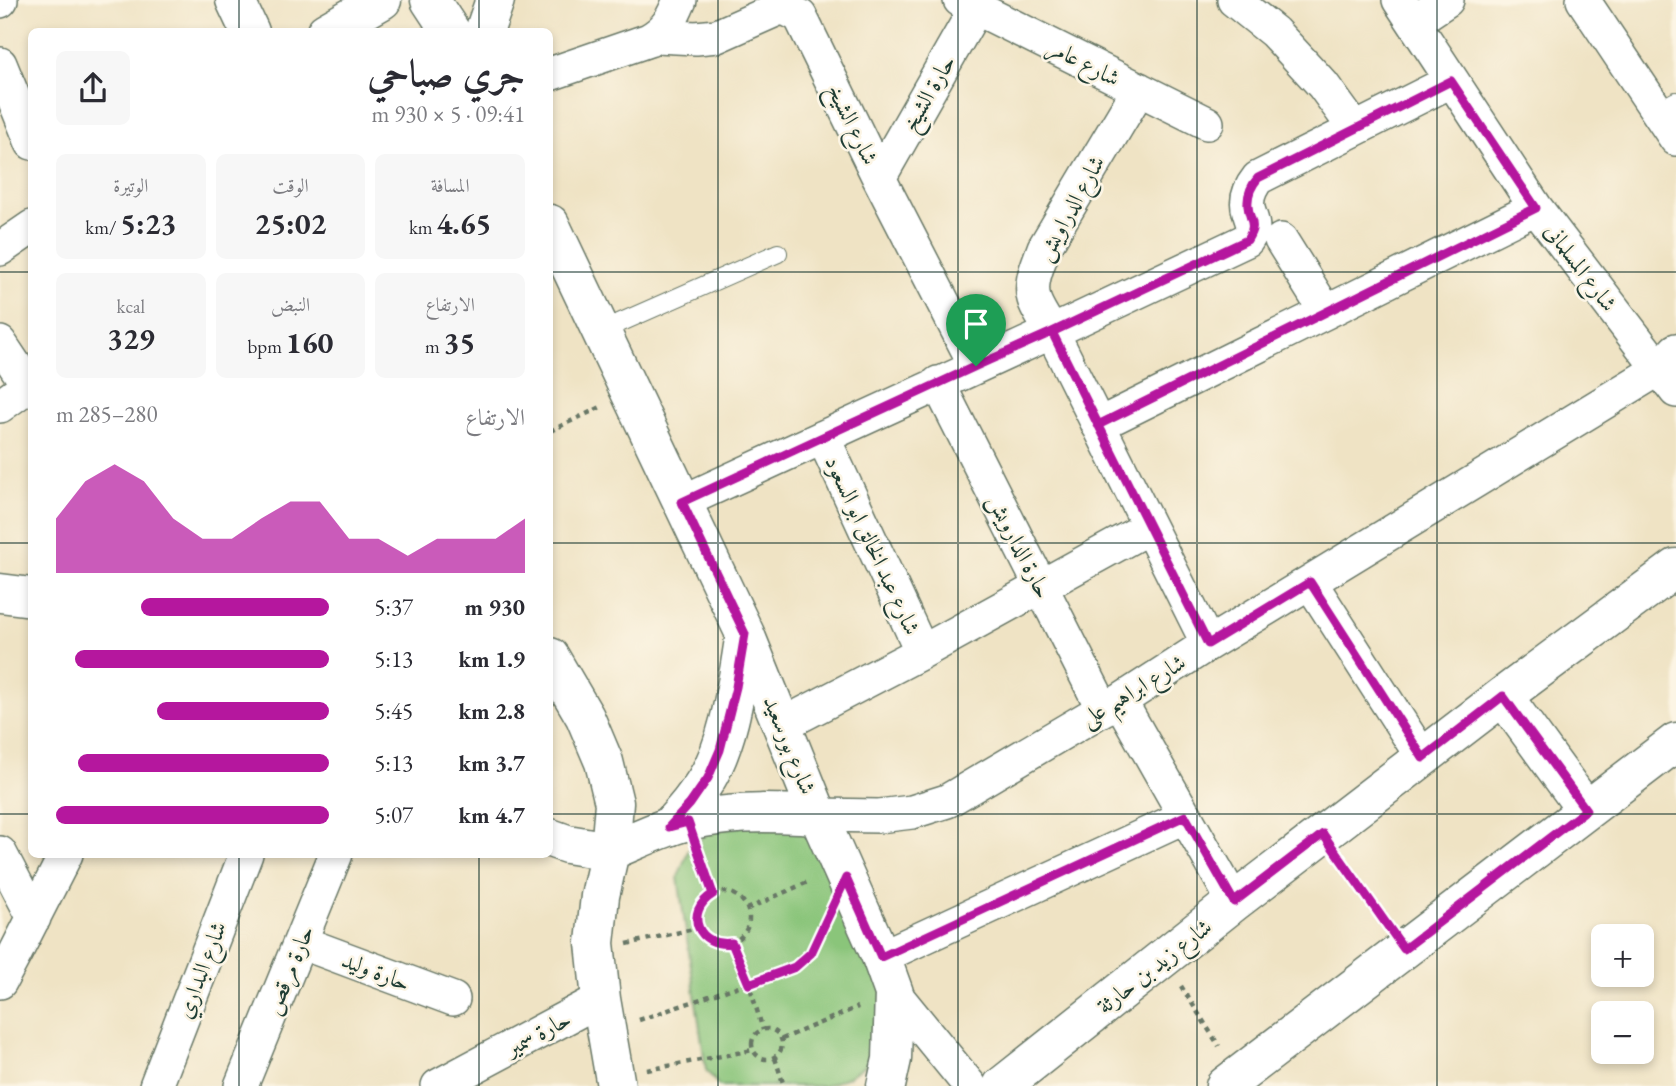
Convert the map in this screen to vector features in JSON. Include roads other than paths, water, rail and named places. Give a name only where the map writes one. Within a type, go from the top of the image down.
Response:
[{"type":"main road","points":[[236,0],[248,28]]},
{"type":"main road","points":[[333,28],[382,0]]},
{"type":"main road","points":[[430,0],[448,28]]},
{"type":"main road","points":[[485,28],[495,0]]},
{"type":"main road","name":"شارع بورسعيد","points":[[553,230],[745,634],[818,815],[881,957],[894,993],[892,1059],[886,1086]]},
{"type":"main road","name":"شارع زيد بن حارثة","points":[[1002,1086],[1234,902],[1503,696],[1676,568]]},
{"type":"main road","points":[[0,593],[28,596]]},
{"type":"main road","points":[[679,824],[708,778],[720,750],[736,687],[745,634]]},
{"type":"main road","points":[[553,662],[584,717],[604,762],[614,803],[610,851],[600,896],[595,943],[611,1083]]},
{"type":"main road","points":[[1503,696],[1586,810]]},
{"type":"main road","points":[[1231,1081],[1676,742]]},
{"type":"main road","points":[[553,839],[610,851],[700,818],[736,813],[818,815]]},
{"type":"street","points":[[553,73],[657,36],[669,23],[680,0]]},
{"type":"street","points":[[1234,0],[1274,32],[1323,85],[1355,128]]},
{"type":"street","points":[[1406,11],[1447,0]]},
{"type":"street","points":[[1583,0],[1667,106],[1676,139]]},
{"type":"street","name":"شارع عامر","points":[[968,4],[1207,123]]},
{"type":"street","name":"حارة الشيخ","points":[[879,178],[968,4]]},
{"type":"street","name":"شارع الشيخ","points":[[657,36],[718,36],[780,8],[800,16],[879,178],[976,366]]},
{"type":"street","name":"شارع المسلمانى","points":[[1406,11],[1536,208],[1670,370]]},
{"type":"street","points":[[682,502],[1247,240],[1253,222],[1248,209],[1249,192],[1258,178],[1451,81]]},
{"type":"street","points":[[10,84],[28,131]]},
{"type":"street","name":"شارع الدراويش","points":[[1139,89],[1044,248],[1035,270],[1032,287],[1035,302],[1208,644]]},
{"type":"street","points":[[1098,425],[1536,208]]},
{"type":"street","points":[[0,249],[28,230]]},
{"type":"street","points":[[1281,240],[1326,312]]},
{"type":"street","points":[[0,343],[28,381]]},
{"type":"street","name":"شارع ابراهيم على","points":[[818,815],[879,816],[912,812],[947,801],[1112,705],[1310,582],[1670,370]]},
{"type":"street","name":"حارة الدارويش","points":[[938,383],[1041,587],[1112,705],[1185,816],[1234,902]]},
{"type":"street","points":[[0,406],[28,385]]},
{"type":"street","name":"شارع عبد الخالق ابو السعود","points":[[823,437],[922,652]]},
{"type":"street","points":[[782,725],[922,652],[1149,527]]},
{"type":"street","points":[[1310,582],[1423,758]]},
{"type":"street","points":[[881,957],[1185,816]]},
{"type":"street","points":[[0,853],[34,918]]},
{"type":"street","points":[[0,982],[64,858]]},
{"type":"street","name":"شارع البداري","points":[[156,1086],[244,858]]},
{"type":"street","name":"حارة مرقص","points":[[241,1086],[334,858]]},
{"type":"street","name":"حارة وليد","points":[[300,942],[453,999]]},
{"type":"street","points":[[894,993],[970,1086]]},
{"type":"street","name":"حارة سمير","points":[[438,1086],[604,1015]]},
{"type":"lane","points":[[600,331],[778,253]]}]
